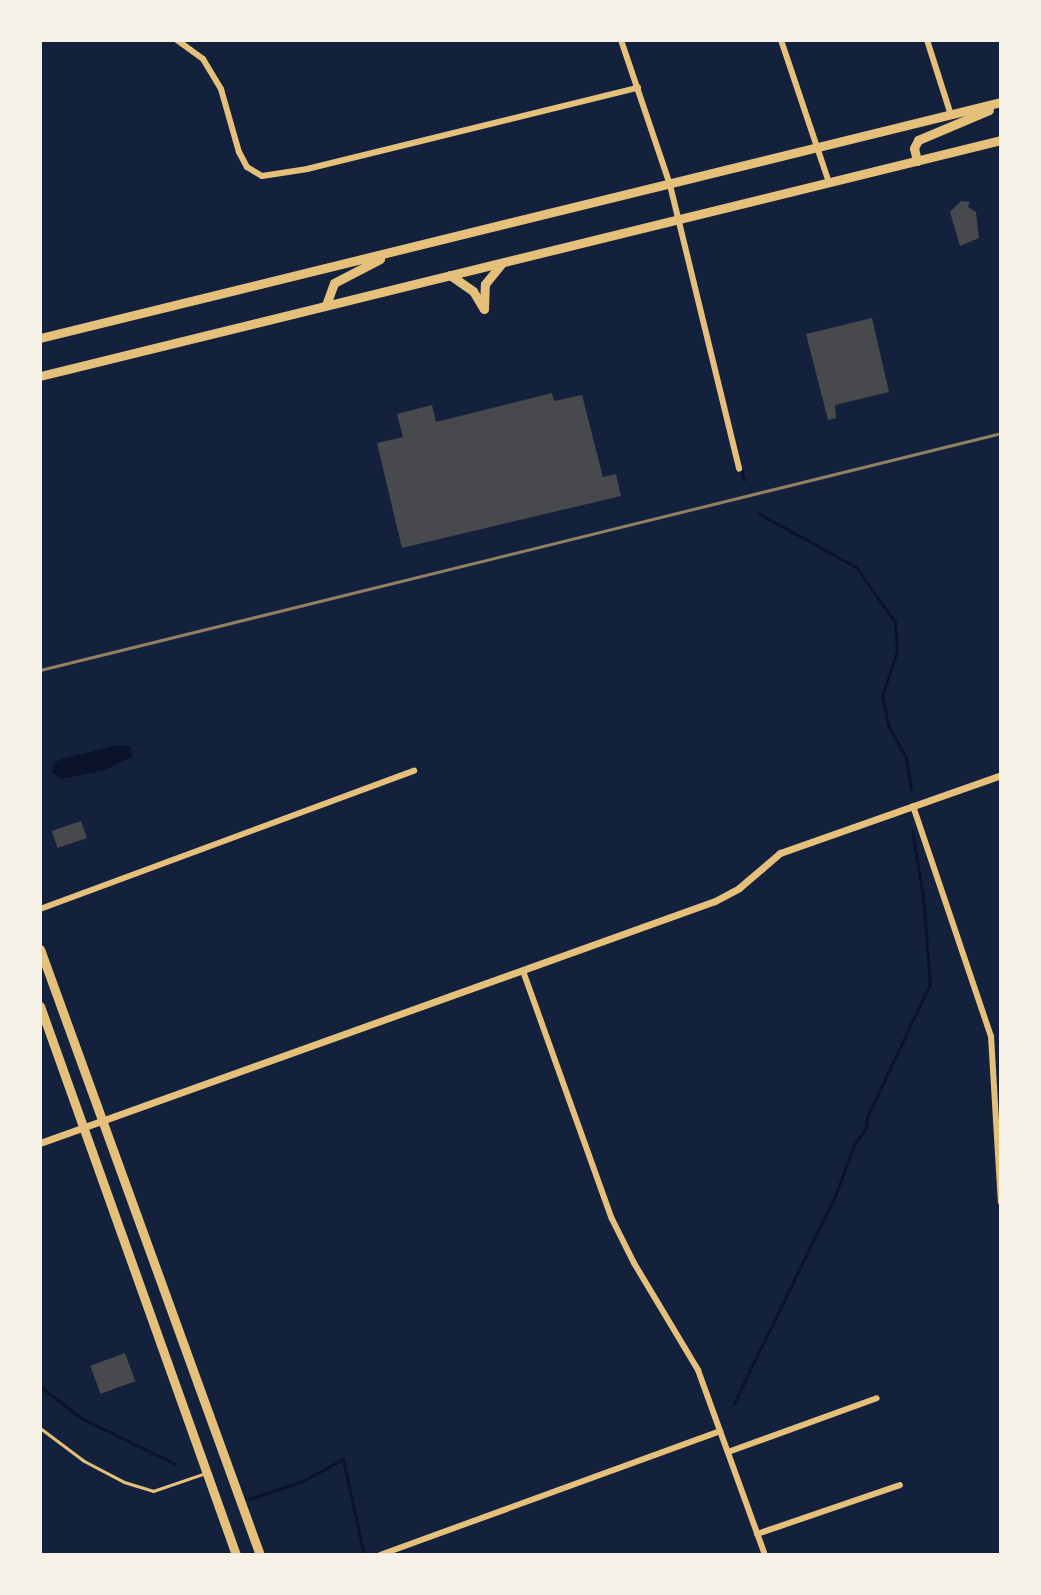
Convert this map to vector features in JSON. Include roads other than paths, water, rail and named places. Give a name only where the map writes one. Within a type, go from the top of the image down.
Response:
[{"type":"main road","points":[[40,338],[1001,103]]},
{"type":"main road","points":[[917,161],[914,148],[918,140],[1001,103]]},
{"type":"main road","points":[[40,376],[1001,140]]},
{"type":"main road","points":[[326,305],[334,283],[394,252]]},
{"type":"main road","points":[[450,275],[473,291],[484,309],[485,284],[502,262]]},
{"type":"main road","points":[[40,949],[260,1555]]},
{"type":"main road","points":[[40,1006],[236,1555]]},
{"type":"street","points":[[177,40],[203,59],[221,89],[239,152],[247,167],[262,176],[307,169],[638,88]]},
{"type":"street","points":[[621,40],[670,185],[676,220],[739,469]]},
{"type":"street","points":[[781,40],[829,183]]},
{"type":"street","points":[[927,40],[951,115]]},
{"type":"street","points":[[40,909],[414,771]]},
{"type":"street","points":[[40,1143],[715,901],[739,888],[780,853],[1001,775]]},
{"type":"street","points":[[913,806],[991,1036],[1001,1202]]},
{"type":"street","points":[[523,971],[612,1219],[634,1263],[687,1349],[765,1555]]},
{"type":"street","points":[[728,1452],[877,1398]]},
{"type":"street","points":[[380,1555],[720,1431]]},
{"type":"street","points":[[757,1534],[900,1485]]},
{"type":"lane","points":[[40,1428],[84,1461],[124,1482],[153,1491],[206,1473]]},
{"type":"water","points":[[114,746],[130,746],[133,756],[105,770],[62,779],[52,773],[53,764],[61,759]]},
{"type":"waterway","points":[[741,469],[744,480]]},
{"type":"waterway","points":[[758,513],[856,567],[895,622],[897,651],[882,696],[888,725],[906,758],[911,790]]},
{"type":"waterway","points":[[734,1403],[835,1196],[854,1145],[866,1128],[867,1117],[930,984],[923,897],[912,830]]},
{"type":"waterway","points":[[40,1386],[81,1418],[175,1464]]},
{"type":"waterway","points":[[249,1499],[303,1481],[343,1459],[364,1555]]},
{"type":"railway","points":[[40,670],[1001,433]]}]
